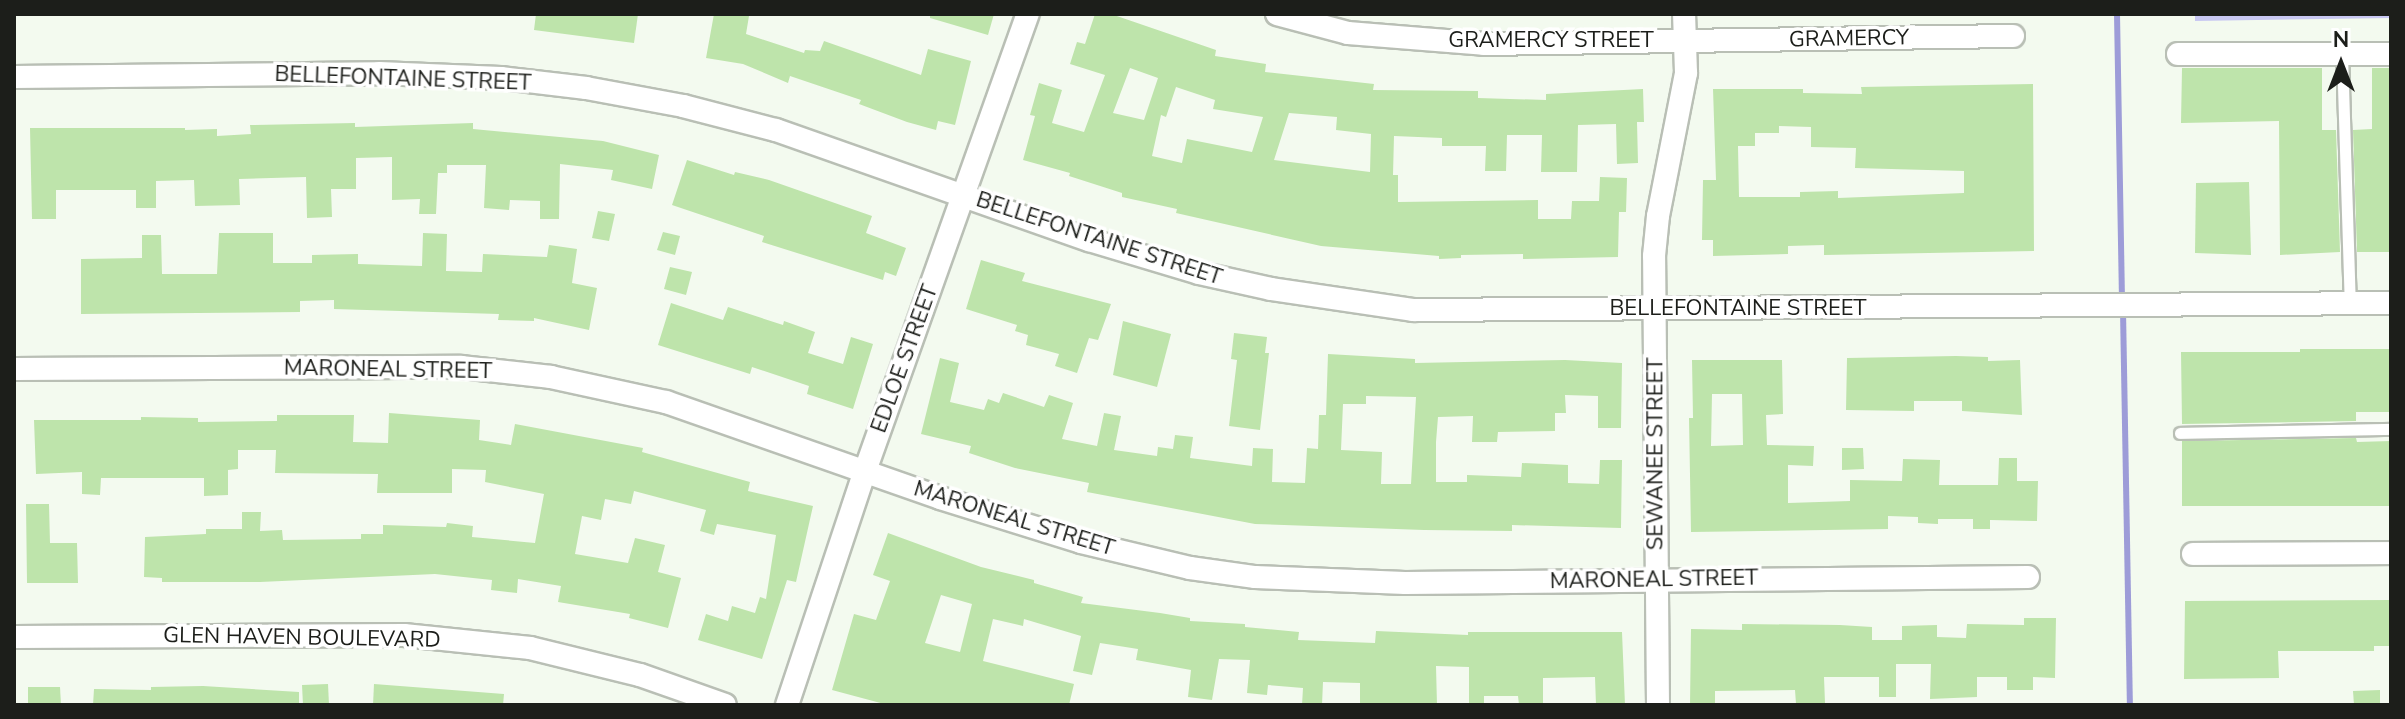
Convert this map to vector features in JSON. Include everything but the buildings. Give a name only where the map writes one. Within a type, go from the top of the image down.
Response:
[{"type":"street","name":"EDLOE STREET","points":[[787,705],[865,471],[1028,14]]},
{"type":"street","name":"GRAMERCY STREET","points":[[1277,14],[1348,33],[1484,44],[1685,41]]},
{"type":"street","name":"SEWANEE STREET","points":[[1658,705],[1655,310],[1658,216],[1686,73],[1684,14]]},
{"type":"street","name":"GRAMERCY","points":[[1685,41],[2013,36]]},
{"type":"street","points":[[2178,54],[2391,54]]},
{"type":"street","name":"BELLEFONTAINE STREET","points":[[14,77],[379,73],[544,83],[683,106],[776,130],[1089,240],[1199,273],[1271,289],[1413,310],[2391,303]]},
{"type":"street","name":"MARONEAL STREET","points":[[14,369],[461,367],[551,377],[666,402],[1081,542],[1190,568],[1255,577],[1405,583],[2028,577]]},
{"type":"street","points":[[2193,554],[2391,553]]},
{"type":"street","name":"GLEN HAVEN BOULEVARD","points":[[14,637],[404,635],[530,648],[640,675],[725,705]]},
{"type":"lane","points":[[2342,54],[2350,303]]},
{"type":"lane","points":[[2180,433],[2391,429]]},
{"type":"shaded area","points":[[2195,14],[2391,14],[2391,18],[2195,21]]},
{"type":"waterway","points":[[2117,14],[2122,298]]},
{"type":"waterway","points":[[2123,310],[2130,705]]}]
